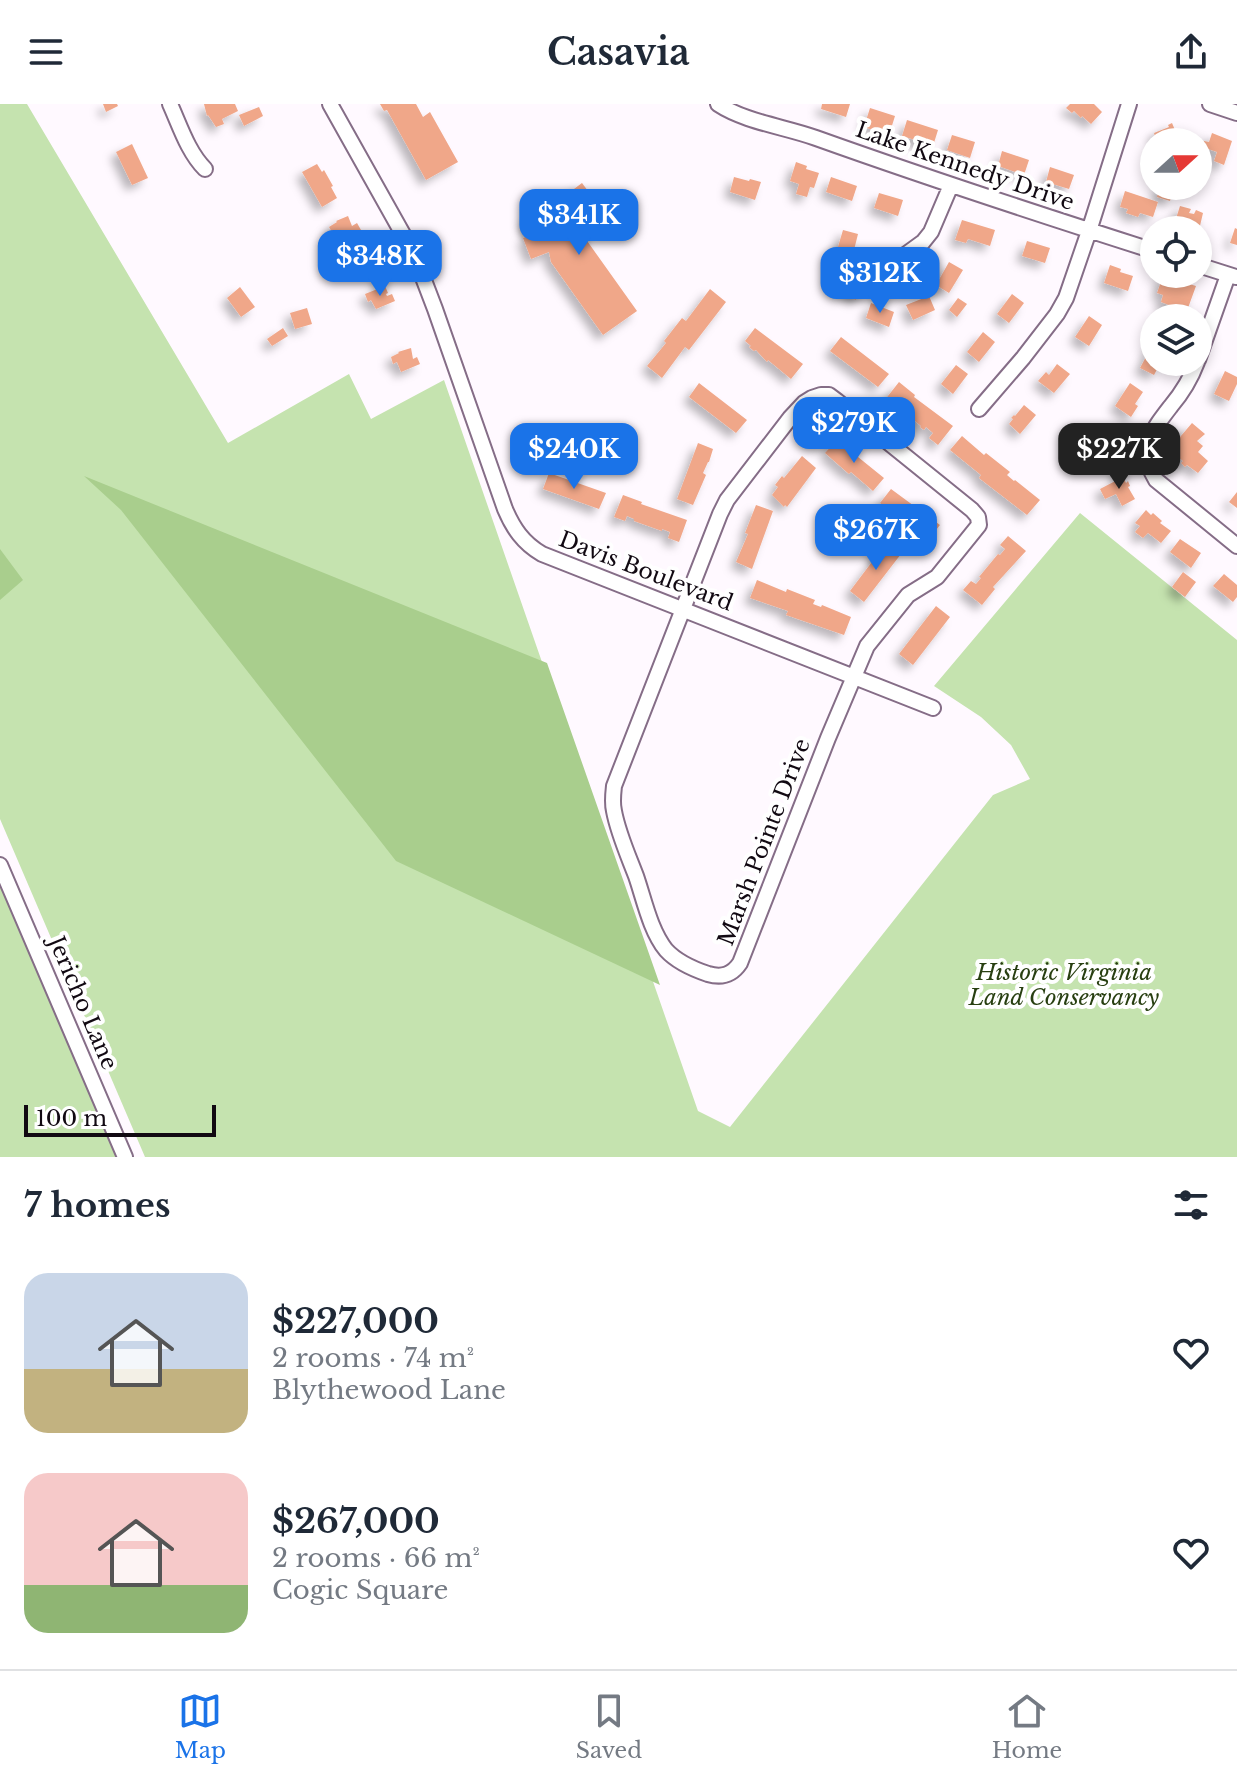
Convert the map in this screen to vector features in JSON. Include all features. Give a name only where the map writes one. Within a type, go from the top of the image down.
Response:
[{"type":"street","points":[[170,104],[191,150],[205,169]]},
{"type":"street","name":"Davis Boulevard","points":[[330,104],[414,254],[505,509],[516,531],[533,549],[933,708]]},
{"type":"street","name":"Lake Kennedy Drive","points":[[718,104],[745,117],[795,130],[1140,247]]},
{"type":"street","points":[[979,409],[1023,358],[1066,298],[1129,104]]},
{"type":"street","points":[[1210,104],[1237,113]]},
{"type":"street","points":[[901,258],[931,232],[951,185]]},
{"type":"street","points":[[1212,269],[1233,276],[1212,327]]},
{"type":"street","points":[[1190,376],[1150,435],[1146,458],[1149,469],[1156,480],[1237,546]]},
{"type":"street","points":[[683,609],[720,514],[734,489],[804,403],[829,395],[972,510],[979,522],[937,577],[908,595],[870,641],[854,675]]},
{"type":"street","name":"Marsh Pointe Drive","points":[[683,609],[618,775],[613,799],[618,825],[657,936],[674,958],[693,968],[722,976],[733,972],[740,963],[854,675]]},
{"type":"street","name":"Jericho Lane","points":[[0,865],[125,1157]]},
{"type":"green space","name":"Historic Virginia Land Conservancy","points":[[0,104],[27,104],[228,443],[349,374],[371,419],[444,380],[698,1111],[730,1127],[993,795],[1030,779],[1011,745],[981,717],[934,686],[1080,513],[1237,640],[1237,1157],[145,1157],[0,819]]},
{"type":"green space","points":[[84,476],[547,663],[660,985],[396,861],[121,510]]},
{"type":"green space","points":[[0,549],[23,580],[0,600]]},
{"type":"green space","points":[[0,876],[123,1157],[0,1157]]},
{"type":"building","points":[[103,104],[117,104],[118,106],[106,112]]},
{"type":"building","points":[[204,104],[235,104],[238,111],[222,119],[224,124],[216,127],[207,116]]},
{"type":"building","points":[[380,104],[416,104],[423,117],[430,112],[458,162],[426,180],[387,110],[384,111]]},
{"type":"building","points":[[822,104],[850,104],[846,117],[821,109]]},
{"type":"building","points":[[1070,104],[1094,104],[1102,112],[1091,124],[1066,108]]},
{"type":"building","points":[[259,107],[263,116],[244,126],[239,115]]},
{"type":"building","points":[[870,108],[895,116],[890,132],[877,127],[876,131],[864,127]]},
{"type":"building","points":[[907,120],[938,130],[933,146],[925,143],[924,146],[902,136]]},
{"type":"building","points":[[1212,133],[1232,141],[1224,165],[1214,161],[1217,152],[1212,150]]},
{"type":"building","points":[[952,135],[975,142],[970,158],[947,150]]},
{"type":"building","points":[[132,144],[148,178],[132,185],[116,152]]},
{"type":"building","points":[[1002,151],[1029,160],[1024,175],[998,166]]},
{"type":"building","points":[[796,162],[819,173],[807,197],[796,194],[799,184],[790,181]]},
{"type":"building","points":[[317,164],[322,172],[324,170],[337,198],[322,207],[302,172]]},
{"type":"building","points":[[1050,167],[1074,175],[1069,189],[1046,182]]},
{"type":"building","points":[[734,177],[761,182],[755,200],[730,192]]},
{"type":"building","points":[[831,177],[857,186],[852,201],[826,192]]},
{"type":"building","points":[[582,183],[606,215],[575,238],[580,242],[585,238],[637,311],[603,335],[551,262],[549,252],[531,259],[523,238],[531,235],[525,219],[551,206]]},
{"type":"building","points":[[1125,191],[1140,196],[1140,200],[1158,202],[1153,216],[1140,213],[1138,217],[1120,207]]},
{"type":"building","points":[[879,193],[903,200],[898,216],[874,208]]},
{"type":"building","points":[[1180,206],[1191,209],[1189,213],[1194,214],[1196,210],[1203,213],[1202,216],[1177,216]]},
{"type":"building","points":[[348,216],[352,226],[357,223],[361,230],[342,240],[337,231],[333,234],[329,227]]},
{"type":"building","points":[[962,220],[995,230],[990,246],[968,239],[966,243],[955,240]]},
{"type":"building","points":[[1237,229],[1237,245],[1230,243]]},
{"type":"building","points":[[843,230],[858,234],[853,262],[835,257]]},
{"type":"building","points":[[1027,241],[1050,248],[1045,263],[1022,256]]},
{"type":"building","points":[[949,262],[963,270],[949,293],[936,285]]},
{"type":"building","points":[[1110,265],[1133,276],[1128,291],[1104,283]]},
{"type":"building","points":[[855,268],[867,289],[855,300],[839,280]]},
{"type":"building","points":[[385,286],[387,296],[392,294],[395,301],[376,309],[365,294]]},
{"type":"building","points":[[240,287],[255,307],[241,317],[227,298]]},
{"type":"building","points":[[1159,288],[1195,288],[1189,304],[1166,304],[1161,302],[1163,295],[1157,293]]},
{"type":"building","points":[[710,289],[726,302],[689,350],[685,347],[662,378],[647,366],[682,318],[686,321]]},
{"type":"building","points":[[1012,294],[1024,303],[1009,323],[997,314]]},
{"type":"building","points":[[929,296],[935,310],[913,320],[906,305]]},
{"type":"building","points":[[958,298],[967,304],[957,317],[949,310]]},
{"type":"building","points":[[871,303],[894,312],[889,327],[866,318]]},
{"type":"building","points":[[307,308],[312,324],[295,329],[290,313]]},
{"type":"building","points":[[1089,316],[1102,325],[1089,346],[1075,337]]},
{"type":"building","points":[[283,328],[288,336],[272,346],[267,339]]},
{"type":"building","points":[[755,328],[803,364],[791,379],[749,347],[745,341]]},
{"type":"building","points":[[983,332],[995,342],[979,362],[967,352]]},
{"type":"building","points":[[841,337],[889,374],[878,387],[830,351]]},
{"type":"building","points":[[411,348],[413,359],[417,357],[420,364],[401,372],[391,357]]},
{"type":"building","points":[[1057,364],[1070,374],[1054,393],[1038,381],[1046,372],[1049,375]]},
{"type":"building","points":[[956,365],[968,374],[953,394],[941,384]]},
{"type":"building","points":[[1225,371],[1237,377],[1229,401],[1214,394]]},
{"type":"building","points":[[899,382],[953,426],[938,445],[929,438],[933,433],[926,427],[924,430],[920,427],[897,403],[893,408],[884,401]]},
{"type":"building","points":[[699,383],[747,420],[736,433],[689,397]]},
{"type":"building","points":[[1130,383],[1143,392],[1131,417],[1115,406]]},
{"type":"building","points":[[1024,405],[1036,415],[1020,434],[1009,424]]},
{"type":"building","points":[[1192,423],[1205,434],[1197,441],[1203,446],[1198,452],[1208,461],[1198,473],[1187,465],[1185,467],[1181,463],[1183,461],[1169,450]]},
{"type":"building","points":[[1099,430],[1115,431],[1114,440],[1120,441],[1119,445],[1114,445],[1113,456],[1097,456]]},
{"type":"building","points":[[962,436],[1010,472],[1007,475],[1040,500],[1027,515],[979,478],[981,475],[950,450]]},
{"type":"building","points":[[837,440],[884,478],[873,491],[825,453]]},
{"type":"building","points":[[698,443],[713,449],[693,505],[677,499]]},
{"type":"building","points":[[802,456],[816,468],[784,507],[772,495],[778,487],[775,485]]},
{"type":"building","points":[[549,473],[606,493],[599,509],[543,489]]},
{"type":"building","points":[[1123,477],[1126,483],[1128,481],[1135,499],[1122,506],[1116,494],[1105,499],[1100,489]]},
{"type":"building","points":[[891,489],[940,525],[928,540],[880,503]]},
{"type":"building","points":[[1237,492],[1237,508],[1229,502]]},
{"type":"building","points":[[623,495],[687,520],[679,542],[668,538],[670,532],[627,516],[625,521],[614,517]]},
{"type":"building","points":[[756,505],[773,511],[752,569],[736,562]]},
{"type":"building","points":[[1146,510],[1171,531],[1161,543],[1148,533],[1143,538],[1135,532],[1140,526],[1135,523]]},
{"type":"building","points":[[1008,536],[1026,551],[993,587],[995,589],[982,605],[963,590],[971,581],[976,584],[981,578],[1005,549],[1000,545]]},
{"type":"building","points":[[1180,539],[1201,553],[1191,568],[1170,552]]},
{"type":"building","points":[[887,542],[901,554],[864,602],[850,591]]},
{"type":"building","points":[[1183,572],[1196,582],[1185,597],[1172,587]]},
{"type":"building","points":[[1224,574],[1237,585],[1237,597],[1233,602],[1213,586]]},
{"type":"building","points":[[757,580],[815,600],[813,604],[851,617],[844,635],[786,615],[788,611],[750,598]]},
{"type":"building","points":[[936,606],[950,617],[913,665],[899,654]]}]
